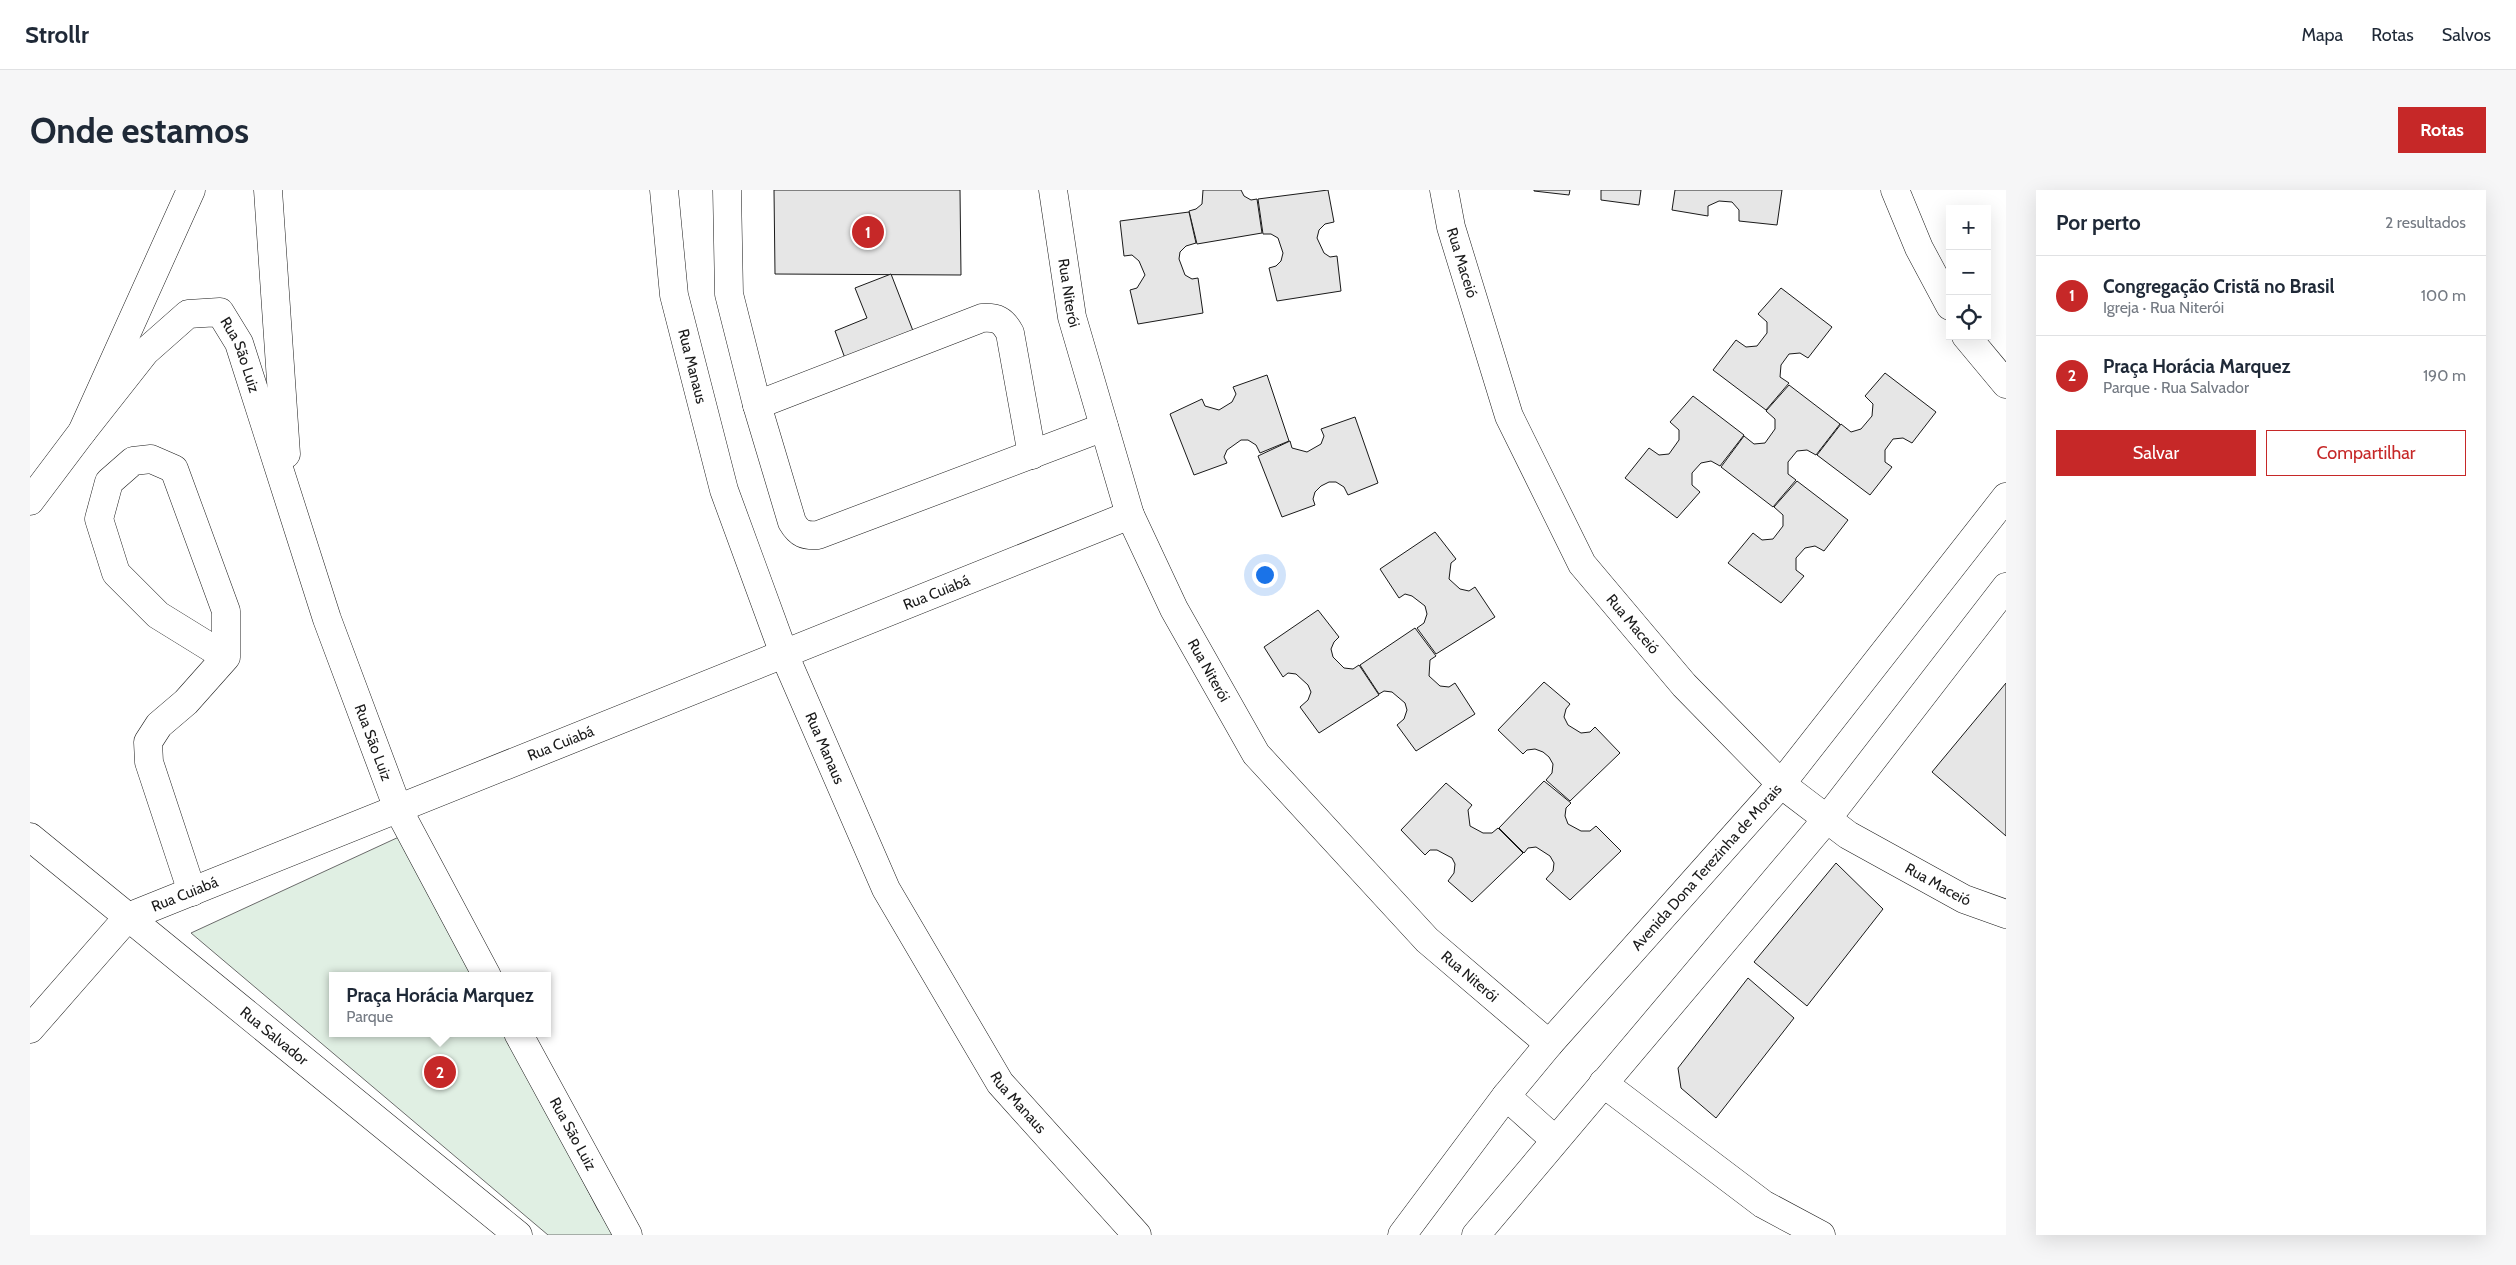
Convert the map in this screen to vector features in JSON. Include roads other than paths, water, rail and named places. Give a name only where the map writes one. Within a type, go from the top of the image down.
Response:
[{"type":"street","name":"Rua São Luiz","points":[[82,432],[191,190]]},
{"type":"street","name":"Rua São Luiz","points":[[268,190],[289,495]]},
{"type":"street","name":"Rua Manaus","points":[[664,190],[674,295],[724,490],[784,654],[886,888],[1000,1083],[1137,1235]]},
{"type":"street","points":[[727,190],[729,294],[757,405],[792,522],[798,532],[807,536],[818,535],[1104,427]]},
{"type":"street","name":"Rua Niterói","points":[[1053,190],[1072,316],[1130,515],[1174,609],[1256,754],[1427,940],[1549,1044]]},
{"type":"street","name":"Rua Maceió","points":[[1444,190],[1451,227],[1509,416],[1582,564],[1684,685],[1781,784],[1848,835],[1964,899],[2006,914]]},
{"type":"street","points":[[1895,190],[1919,248],[1946,299]]},
{"type":"street","name":"Rua São Luiz","points":[[30,501],[145,352],[188,314],[220,312],[239,343],[327,619],[398,809],[485,972]]},
{"type":"street","points":[[757,405],[982,318],[994,317],[1004,323],[1010,333],[1032,455]]},
{"type":"street","points":[[1969,340],[2006,384]]},
{"type":"street","points":[[192,892],[149,762],[148,742],[158,725],[186,702],[226,657],[226,611],[174,469],[151,459],[133,461],[108,482],[99,520],[116,573],[158,615],[226,657]]},
{"type":"street","name":"Avenida Dona Terezinha de Morais","points":[[1402,1235],[1506,1096],[1549,1044],[1781,784],[2006,497]]},
{"type":"street","name":"Rua Cuiabá","points":[[30,1029],[128,918],[1130,515]]},
{"type":"street","points":[[1476,1235],[1826,820],[2006,587]]},
{"type":"street","name":"Rua Salvador","points":[[30,837],[518,1235]]},
{"type":"street","name":"Rua São Luiz","points":[[520,1037],[628,1235]]},
{"type":"street","points":[[1603,1083],[1763,1204],[1821,1235]]},
{"type":"street","points":[[1506,1096],[1555,1140]]},
{"type":"place","name":"Congregação Cristã no Brasil","points":[[868,232]]},
{"type":"place","name":"Praça Horácia Marquez","points":[[440,1072]]}]
